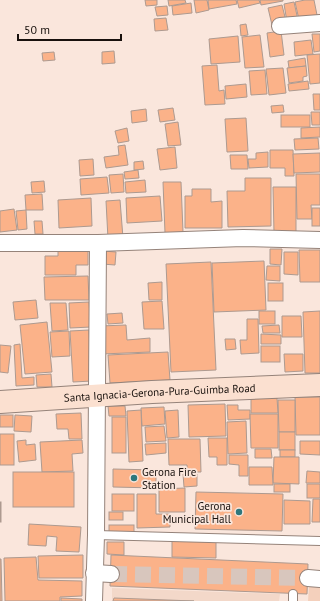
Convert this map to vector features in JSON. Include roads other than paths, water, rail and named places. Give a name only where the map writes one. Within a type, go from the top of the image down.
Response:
[{"type":"main road","name":"Santa Ignacia-Gerona-Pura-Guimba Road","points":[[0,402],[320,385]]},
{"type":"street","points":[[280,26],[320,23]]},
{"type":"street","points":[[0,243],[98,243],[243,238],[320,240]]},
{"type":"street","points":[[94,601],[96,535],[98,243]]},
{"type":"street","points":[[94,573],[111,574]]},
{"type":"lane","points":[[96,535],[320,541]]},
{"type":"tunnel","points":[[111,574],[308,578]]},
{"type":"place","name":"Gerona Fire Station","points":[[134,478]]},
{"type":"place","name":"Gerona Municipal Hall","points":[[239,512]]}]
